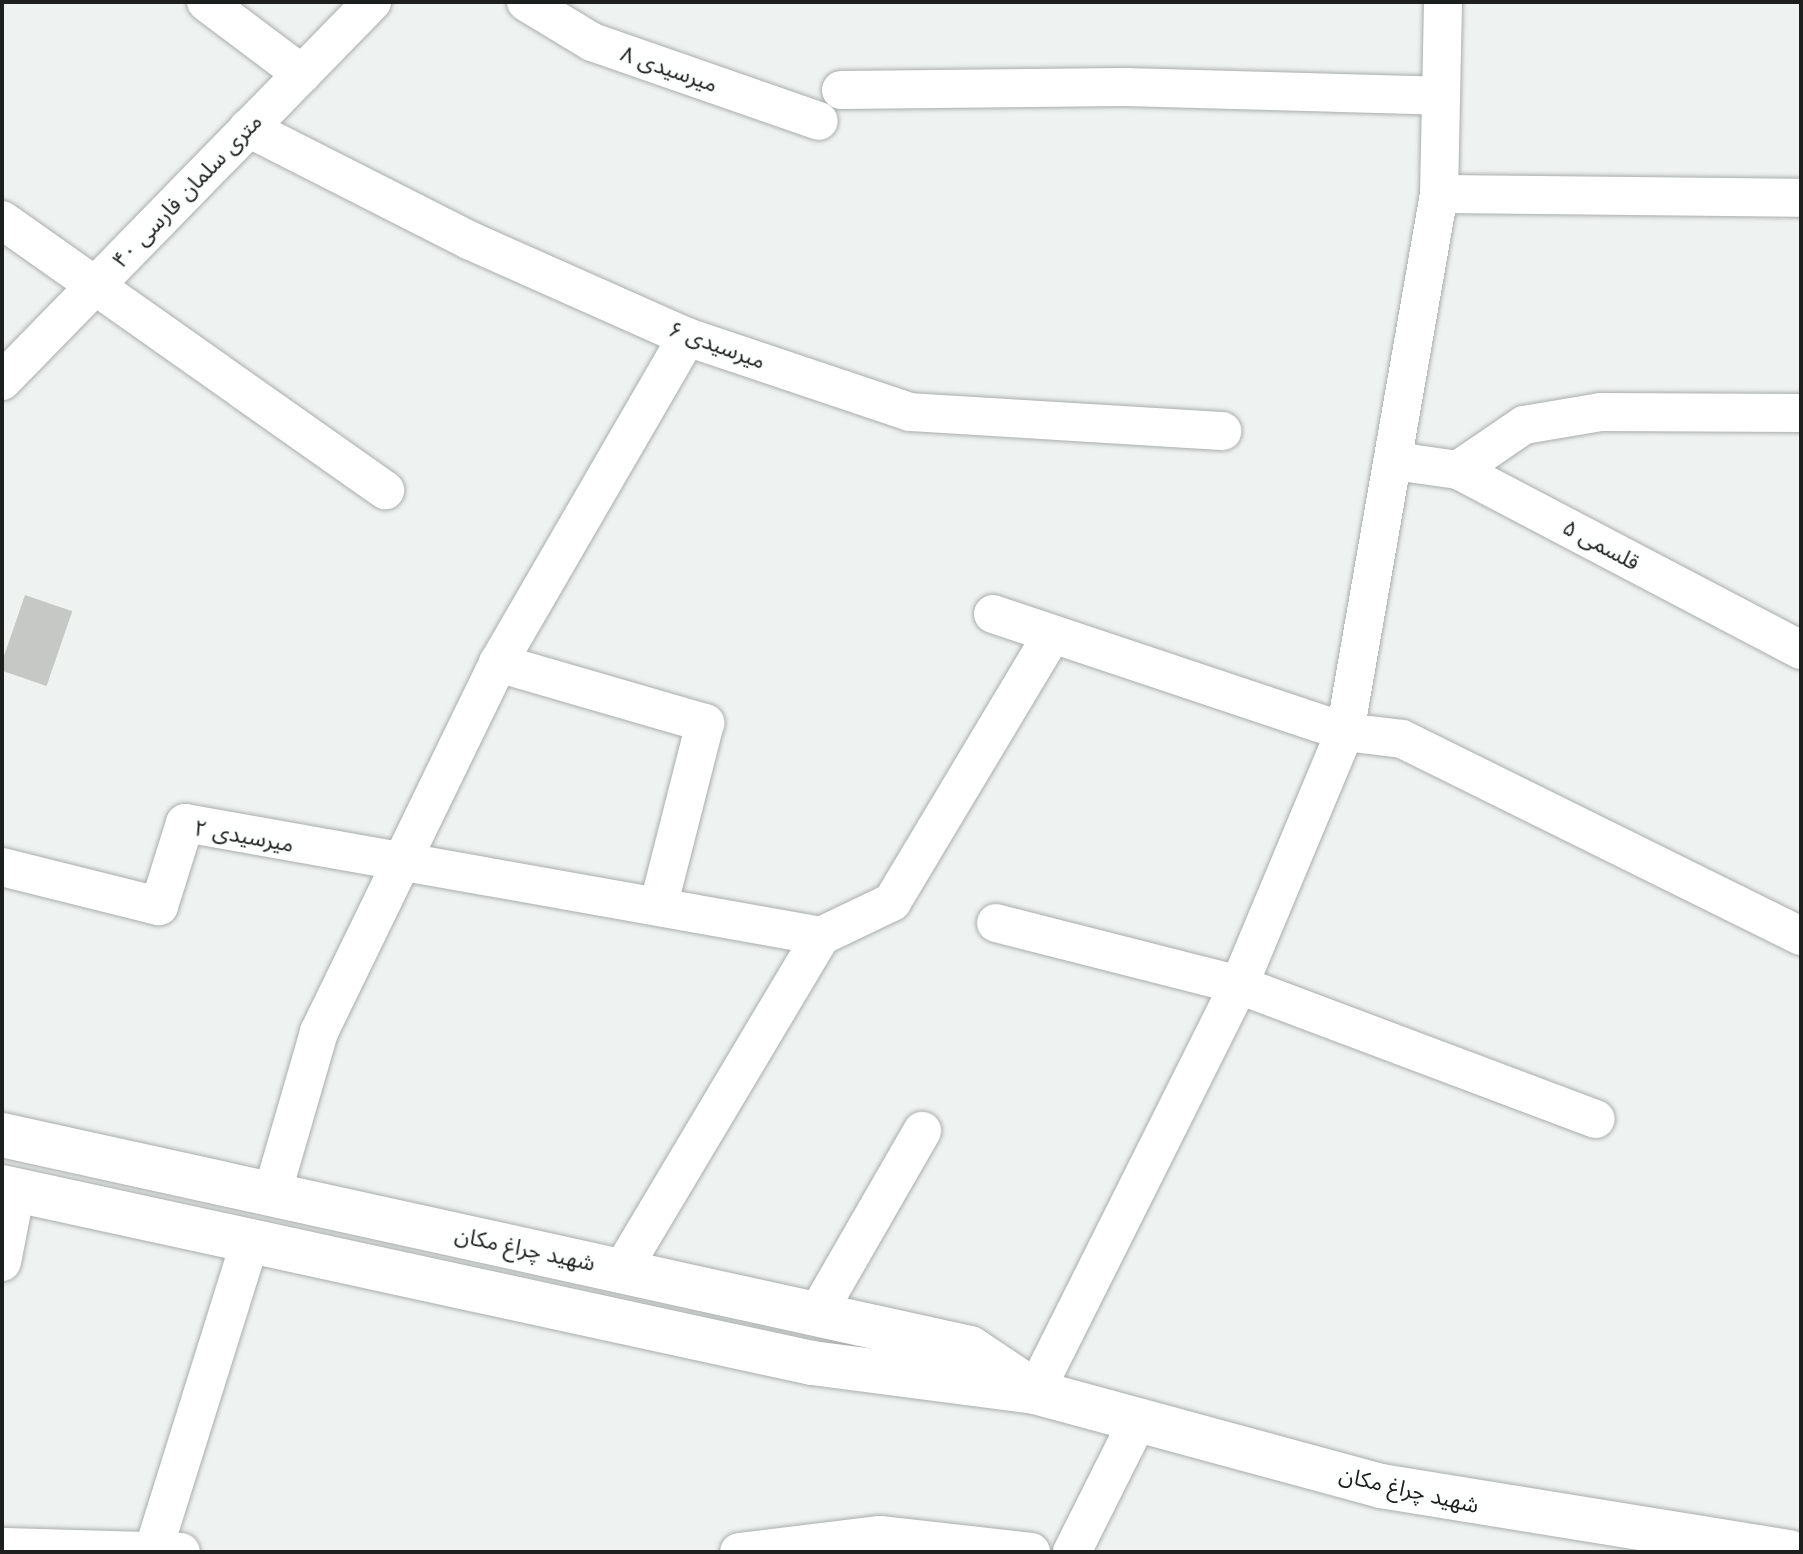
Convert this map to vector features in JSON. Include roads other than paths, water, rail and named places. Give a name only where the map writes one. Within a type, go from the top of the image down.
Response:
[{"type":"street","points":[[206,2],[302,74]]},
{"type":"street","name":"۴۰ متری سلمان فارسی","points":[[2,381],[372,2]]},
{"type":"street","name":"میرسیدی ۸","points":[[526,2],[592,42],[819,121]]},
{"type":"street","points":[[1035,1392],[1239,985],[1345,732],[1395,461],[1439,194],[1443,2]]},
{"type":"street","points":[[841,90],[1125,87],[1441,96]]},
{"type":"street","name":"میرسیدی ۶","points":[[248,128],[471,241],[687,337],[910,412],[1222,431]]},
{"type":"street","points":[[1439,194],[1801,198]]},
{"type":"street","points":[[2,220],[99,282],[385,490]]},
{"type":"street","points":[[272,1194],[319,1032],[405,866],[498,663],[687,337]]},
{"type":"street","points":[[1458,470],[1524,425],[1601,412],[1801,413]]},
{"type":"street","name":"قلسمی ۵","points":[[1395,461],[1458,470],[1801,650]]},
{"type":"street","points":[[993,614],[1050,638],[1345,732],[1402,739],[1801,936]]},
{"type":"street","points":[[622,1270],[821,936],[892,902],[1050,638]]},
{"type":"street","points":[[498,663],[705,723],[659,903]]},
{"type":"street","name":"میرسیدی ۲","points":[[2,867],[159,906],[185,823],[405,866]]},
{"type":"street","points":[[405,866],[659,903],[821,936]]},
{"type":"street","points":[[996,923],[1239,985],[1596,1119]]},
{"type":"street","points":[[818,1312],[922,1131]]},
{"type":"street","name":"شهید چراغ مکان","points":[[2,1135],[818,1312],[970,1348],[1035,1392]]},
{"type":"street","points":[[2,1262],[9,1189]]},
{"type":"street","name":"شهید چراغ مکان","points":[[9,1189],[812,1363],[1035,1392],[1381,1486],[1790,1552]]},
{"type":"street","points":[[2,1547],[167,1550],[250,1241]]},
{"type":"street","points":[[1072,1552],[1138,1420]]},
{"type":"street","points":[[739,1552],[880,1535],[1031,1552]]}]
